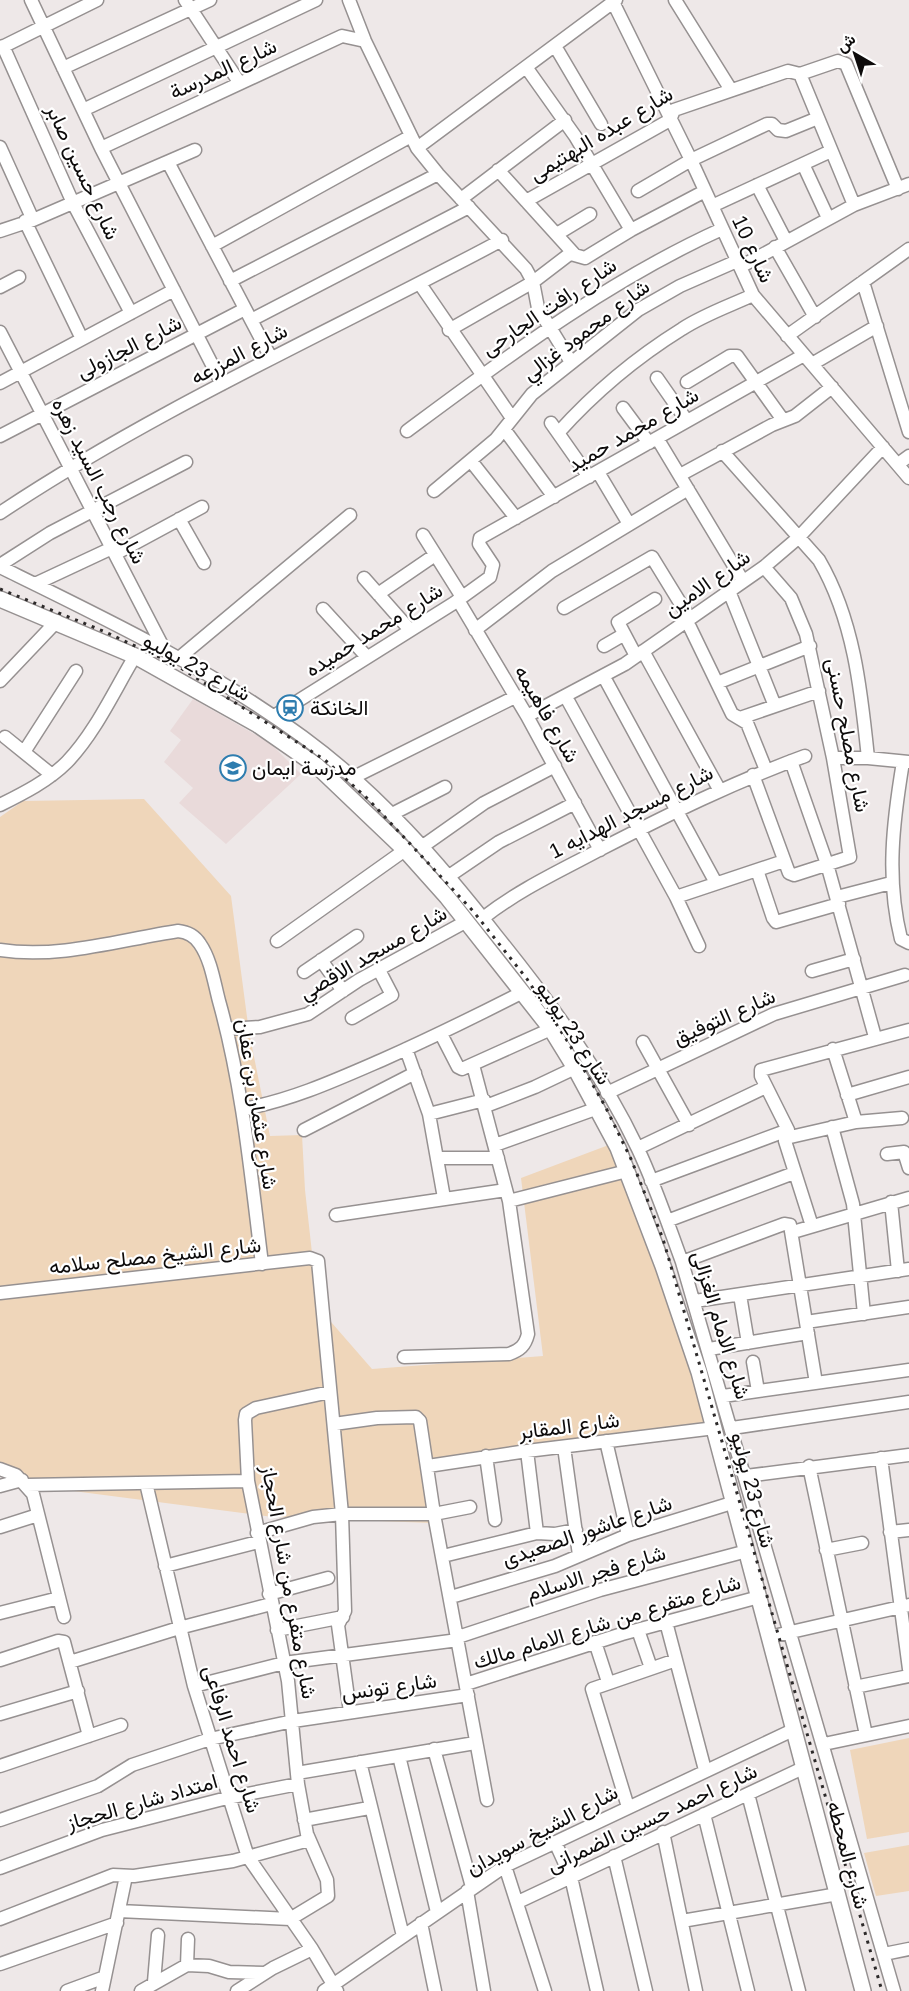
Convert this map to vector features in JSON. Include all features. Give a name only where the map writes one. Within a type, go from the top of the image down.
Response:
[{"type":"street","points":[[31,0],[100,148],[222,384]]},
{"type":"street","points":[[1,47],[97,0]]},
{"type":"street","points":[[63,68],[188,5],[210,0]]},
{"type":"street","points":[[83,110],[316,0]]},
{"type":"street","points":[[349,0],[365,41],[417,148],[526,269],[533,282],[538,308],[571,362]]},
{"type":"street","points":[[675,0],[731,90]]},
{"type":"street","points":[[417,148],[614,1]]},
{"type":"street","name":"شارع 10","points":[[614,1],[753,295],[909,478]]},
{"type":"street","points":[[188,5],[239,82]]},
{"type":"street","name":"شارع المدرسة","points":[[100,148],[342,36],[365,41]]},
{"type":"street","points":[[555,46],[601,124]]},
{"type":"street","name":"شارع حسين صابر","points":[[1,47],[73,203],[131,313]]},
{"type":"street","name":"شارع عبده البهتيمى","points":[[526,201],[671,119],[675,110],[788,71],[800,74],[838,61],[846,63],[903,186]]},
{"type":"street","points":[[526,67],[565,120],[631,230]]},
{"type":"street","points":[[800,74],[854,205]]},
{"type":"street","points":[[638,191],[691,160],[767,124],[772,123],[778,130],[786,130],[818,118]]},
{"type":"street","name":"شارع الجازولى","points":[[0,436],[197,334],[248,315],[465,203],[498,170],[565,120]]},
{"type":"street","points":[[212,246],[411,136]]},
{"type":"street","points":[[0,147],[29,221],[82,339]]},
{"type":"street","points":[[0,231],[73,203],[195,150]]},
{"type":"street","points":[[712,206],[831,151]]},
{"type":"street","points":[[168,162],[271,358]]},
{"type":"street","points":[[803,164],[828,218]]},
{"type":"street","points":[[498,170],[574,255]]},
{"type":"street","points":[[230,281],[438,174]]},
{"type":"street","points":[[757,185],[780,244],[815,317]]},
{"type":"street","name":"شارع محمود غزالي","points":[[434,491],[471,461],[504,429],[532,394],[650,302],[738,264],[854,205],[903,186]]},
{"type":"street","points":[[449,330],[533,282],[567,256],[585,258],[631,230],[705,191]]},
{"type":"street","points":[[557,234],[590,214]]},
{"type":"street","name":"شارع رافت الجارحى","points":[[407,431],[548,327],[654,261],[722,229]]},
{"type":"street","name":"شارع المزرعه","points":[[0,513],[70,466],[271,358],[420,284],[502,240]]},
{"type":"street","points":[[787,336],[909,249]]},
{"type":"street","points":[[0,287],[19,277]]},
{"type":"street","points":[[863,282],[909,432]]},
{"type":"street","points":[[420,284],[449,330],[512,418]]},
{"type":"street","points":[[0,383],[174,290]]},
{"type":"street","points":[[629,524],[594,475],[554,428],[647,353],[684,328],[753,295]]},
{"type":"street","name":"شارع محمد حميد","points":[[493,574],[493,565],[479,544],[480,538],[756,382],[808,360],[877,326]]},
{"type":"street","name":"شارع رجب السيد زهره","points":[[1,338],[21,372],[164,649]]},
{"type":"street","points":[[687,382],[733,355],[740,360],[783,420]]},
{"type":"street","points":[[657,378],[687,422]]},
{"type":"street","points":[[680,475],[800,412],[832,387]]},
{"type":"street","points":[[623,408],[653,440],[680,475],[743,582]]},
{"type":"street","points":[[504,429],[554,497]]},
{"type":"street","name":"شارع الامين","points":[[527,716],[604,677],[764,567],[798,538],[883,447]]},
{"type":"street","points":[[722,451],[819,560],[829,578],[848,627],[863,706],[868,758]]},
{"type":"street","points":[[897,464],[909,456]]},
{"type":"street","points":[[471,461],[516,518]]},
{"type":"street","points":[[0,566],[50,533],[186,462]]},
{"type":"street","points":[[475,630],[552,571],[688,489]]},
{"type":"street","points":[[35,584],[113,551],[202,507]]},
{"type":"street","points":[[179,658],[350,515]]},
{"type":"street","points":[[179,519],[204,562]]},
{"type":"street","name":"شارع فاهيمه","points":[[423,535],[475,630],[527,716],[600,850]]},
{"type":"street","points":[[378,594],[435,555]]},
{"type":"street","points":[[564,608],[652,557],[688,620],[732,714],[750,728],[766,770]]},
{"type":"street","name":"شارع الامام الغزالى","points":[[0,566],[164,649],[274,717],[354,777],[423,846],[483,918],[559,1016],[638,1148],[682,1262],[792,1631],[894,1991]]},
{"type":"street","name":"شارع مصلح حسنى","points":[[676,897],[757,870],[786,866],[794,875],[847,858],[851,854],[810,646],[790,598],[764,567]]},
{"type":"street","name":"شارع محمد حميده","points":[[274,717],[460,599],[493,574]]},
{"type":"street","points":[[364,578],[410,630]]},
{"type":"street","points":[[729,591],[774,706]]},
{"type":"street","points":[[655,599],[618,622],[623,635],[640,654],[719,789]]},
{"type":"street","name":"شارع 23 يوليو","points":[[2,603],[57,621],[135,656],[224,705],[288,744],[344,789],[405,850],[467,921],[551,1029],[598,1108],[627,1171],[680,1314],[715,1428],[793,1730]]},
{"type":"street","points":[[323,609],[368,657]]},
{"type":"street","points":[[0,681],[57,621]]},
{"type":"street","points":[[604,646],[623,635]]},
{"type":"street","points":[[717,683],[810,646]]},
{"type":"street","points":[[0,805],[52,775],[79,747],[135,656]]},
{"type":"street","points":[[24,752],[76,671]]},
{"type":"street","points":[[604,677],[716,884]]},
{"type":"street","points":[[740,718],[819,690]]},
{"type":"street","points":[[354,777],[515,697]]},
{"type":"street","points":[[566,697],[676,897],[699,945]]},
{"type":"street","points":[[15,728],[3,739],[24,752],[52,775]]},
{"type":"street","name":"شارع مسجد الهدايه 1","points":[[483,918],[528,886],[639,829],[719,789],[805,756]]},
{"type":"street","points":[[833,758],[868,758],[906,762],[894,814],[891,884],[905,941]]},
{"type":"street","points":[[791,761],[838,900],[875,1037]]},
{"type":"street","points":[[423,846],[484,802],[555,766]]},
{"type":"street","points":[[753,775],[786,866]]},
{"type":"street","points":[[392,814],[445,787]]},
{"type":"street","points":[[448,876],[499,842],[575,803]]},
{"type":"street","points":[[277,941],[405,850]]},
{"type":"street","points":[[757,870],[776,921],[891,884]]},
{"type":"street","name":"شارع مسجد الاقصي","points":[[227,1029],[260,1027],[309,1014],[379,969],[467,921]]},
{"type":"street","name":"شارع عثمان بن عفان","points":[[0,950],[28,954],[53,952],[178,931],[188,932],[196,938],[206,954],[227,1029],[243,1109],[262,1264]]},
{"type":"street","points":[[304,972],[357,936]]},
{"type":"street","points":[[812,971],[854,959]]},
{"type":"street","points":[[321,960],[343,991]]},
{"type":"street","points":[[352,1017],[392,995],[379,969]]},
{"type":"street","name":"شارع التوفيق","points":[[607,1093],[774,1014],[905,975]]},
{"type":"street","points":[[243,1109],[316,1089],[441,1034],[523,992]]},
{"type":"street","points":[[441,1034],[458,1067],[462,1069],[551,1029]]},
{"type":"street","points":[[812,1226],[794,1173],[787,1134],[760,1073],[765,1068],[875,1037],[909,1030]]},
{"type":"street","points":[[643,1042],[689,1125]]},
{"type":"street","points":[[406,1049],[429,1114],[444,1198]]},
{"type":"street","points":[[832,1049],[856,1122]]},
{"type":"street","points":[[404,1357],[509,1354],[526,1344],[528,1334],[508,1196],[473,1065]]},
{"type":"street","points":[[429,1114],[485,1103],[535,1087],[575,1068]]},
{"type":"street","points":[[304,1130],[414,1073]]},
{"type":"street","points":[[847,1095],[909,1077]]},
{"type":"street","points":[[638,1148],[766,1087]]},
{"type":"street","points":[[495,1145],[598,1108]]},
{"type":"street","points":[[651,1181],[787,1134],[856,1122],[902,1118]]},
{"type":"street","points":[[832,1127],[854,1212],[864,1314]]},
{"type":"street","points":[[887,1154],[904,1152],[909,1168]]},
{"type":"street","points":[[437,1158],[498,1158]]},
{"type":"street","points":[[336,1215],[444,1198],[508,1196],[627,1171]]},
{"type":"street","points":[[667,1221],[794,1173]]},
{"type":"street","points":[[682,1262],[784,1224],[791,1228],[812,1226],[854,1212],[909,1198]]},
{"type":"street","points":[[695,1301],[903,1270],[891,1202]]},
{"type":"street","points":[[791,1228],[816,1383]]},
{"type":"street","name":"شارع الشيخ مصلح سلامه","points":[[0,1293],[315,1258],[320,1264],[330,1392]]},
{"type":"street","points":[[740,1295],[748,1343]]},
{"type":"street","points":[[709,1349],[748,1343],[864,1314],[909,1307]]},
{"type":"street","points":[[753,1362],[758,1391]]},
{"type":"street","points":[[723,1396],[909,1370]]},
{"type":"street","points":[[330,1392],[342,1514],[343,1617],[338,1625],[350,1712]]},
{"type":"street","name":"شارع متفرع من شارع الحجاز","points":[[290,1919],[328,1896],[327,1880],[309,1840],[304,1820],[284,1663],[257,1537],[248,1481],[246,1414],[263,1406],[330,1392]]},
{"type":"street","points":[[732,1428],[909,1402]]},
{"type":"street","points":[[334,1424],[377,1418],[419,1418],[434,1514],[487,1800]]},
{"type":"street","name":"شارع المقابر","points":[[428,1466],[527,1450],[715,1428]]},
{"type":"street","points":[[606,1441],[628,1534]]},
{"type":"street","points":[[564,1447],[579,1555]]},
{"type":"street","points":[[527,1450],[537,1533]]},
{"type":"street","points":[[746,1476],[809,1466],[909,1455]]},
{"type":"street","points":[[486,1456],[495,1520]]},
{"type":"street","points":[[881,1458],[890,1532],[904,1606],[909,1669]]},
{"type":"street","points":[[809,1466],[866,1735]]},
{"type":"street","points":[[0,1469],[24,1482],[38,1515],[64,1617]]},
{"type":"street","points":[[0,1486],[24,1482],[248,1481]]},
{"type":"street","name":"شارع احمد الرفاعى","points":[[146,1483],[194,1686],[227,1797],[248,1857],[312,1949],[331,1989]]},
{"type":"street","name":"شارع عاشور الصعيدى","points":[[451,1597],[555,1566],[628,1534],[735,1502]]},
{"type":"street","points":[[165,1566],[257,1537],[304,1519],[342,1514],[434,1514],[470,1507]]},
{"type":"street","points":[[0,1527],[38,1515]]},
{"type":"street","points":[[443,1556],[537,1533],[555,1534],[576,1530]]},
{"type":"street","points":[[890,1532],[909,1530]]},
{"type":"street","points":[[826,1550],[862,1543]]},
{"type":"street","name":"شارع فجر الاسلام","points":[[194,1686],[284,1663],[458,1638],[600,1590],[747,1551]]},
{"type":"street","points":[[70,1662],[270,1599],[328,1578]]},
{"type":"street","name":"شارع متفرع من شارع الامام مالك","points":[[467,1690],[595,1642],[759,1597]]},
{"type":"street","points":[[0,1613],[59,1598]]},
{"type":"street","points":[[769,1637],[904,1606]]},
{"type":"street","points":[[277,1630],[343,1617]]},
{"type":"street","points":[[666,1622],[705,1770]]},
{"type":"street","points":[[638,1630],[651,1668]]},
{"type":"street","points":[[0,1660],[61,1641],[66,1644],[89,1736]]},
{"type":"street","points":[[595,1642],[608,1682]]},
{"type":"street","points":[[628,1807],[592,1692],[596,1686],[676,1660]]},
{"type":"street","points":[[855,1687],[909,1676]]},
{"type":"street","name":"شارع تونس","points":[[0,1820],[98,1786],[132,1765],[210,1738],[467,1690]]},
{"type":"street","points":[[0,1714],[78,1691]]},
{"type":"street","points":[[0,1766],[121,1725]]},
{"type":"street","points":[[824,1744],[909,1726]]},
{"type":"street","name":"شارع المحطه","points":[[793,1730],[863,1991]]},
{"type":"street","name":"شارع الشيخ سويدان","points":[[331,1989],[469,1889],[505,1866],[793,1730]]},
{"type":"street","name":"امتداد شارع الحجاز","points":[[0,1868],[102,1830],[360,1762],[475,1743]]},
{"type":"street","points":[[434,1749],[469,1889],[484,1991]]},
{"type":"street","points":[[399,1756],[437,1912]]},
{"type":"street","points":[[360,1762],[369,1808],[403,1936]]},
{"type":"street","name":"شارع احمد حسين الضمرانى","points":[[518,1902],[803,1768]]},
{"type":"street","points":[[748,1794],[799,1991]]},
{"type":"street","points":[[304,1820],[369,1808]]},
{"type":"street","points":[[704,1814],[748,1991]]},
{"type":"street","points":[[663,1832],[696,1991]]},
{"type":"street","points":[[0,1919],[113,1875],[126,1876],[248,1857],[309,1840]]},
{"type":"street","points":[[555,1842],[571,1877],[597,1991]]},
{"type":"street","points":[[614,1856],[646,1991]]},
{"type":"street","points":[[505,1866],[545,1991]]},
{"type":"street","points":[[102,1991],[126,1876]]},
{"type":"street","points":[[682,1921],[838,1894]]},
{"type":"street","points":[[0,1964],[118,1917],[290,1919]]},
{"type":"street","points":[[421,1923],[435,1991]]},
{"type":"street","points":[[154,1982],[158,1935]]},
{"type":"street","points":[[187,1965],[188,1939]]},
{"type":"street","points":[[237,1991],[265,1973],[312,1949]]},
{"type":"street","points":[[884,1954],[909,1949]]},
{"type":"street","points":[[141,1991],[187,1965],[209,1966],[229,1972],[265,1973]]},
{"type":"street","points":[[67,1991],[105,1977]]},
{"type":"shaded area","name":"مدرسة ايمان","points":[[193,699],[270,743],[301,774],[226,844],[179,803],[193,788],[164,762],[181,740],[170,731]]},
{"type":"shaded area","points":[[144,799],[231,896],[249,1032],[270,1136],[302,1135],[305,1190],[318,1307],[372,1369],[543,1356],[521,1178],[614,1143],[712,1423],[425,1460],[432,1523],[273,1517],[50,1488],[0,1463],[0,817],[23,801]]},
{"type":"shaded area","points":[[909,1738],[909,1832],[867,1839],[850,1750]]},
{"type":"shaded area","points":[[909,1845],[909,1891],[876,1896],[864,1853]]},
{"type":"railway","points":[[0,589],[103,631],[176,665],[325,760],[369,800],[473,911],[527,979],[568,1042],[605,1106],[631,1159],[663,1239],[882,1991]]},
{"type":"place","name":"الخانكة","points":[[290,708]]},
{"type":"place","name":"مدرسة ايمان","points":[[233,768]]}]
